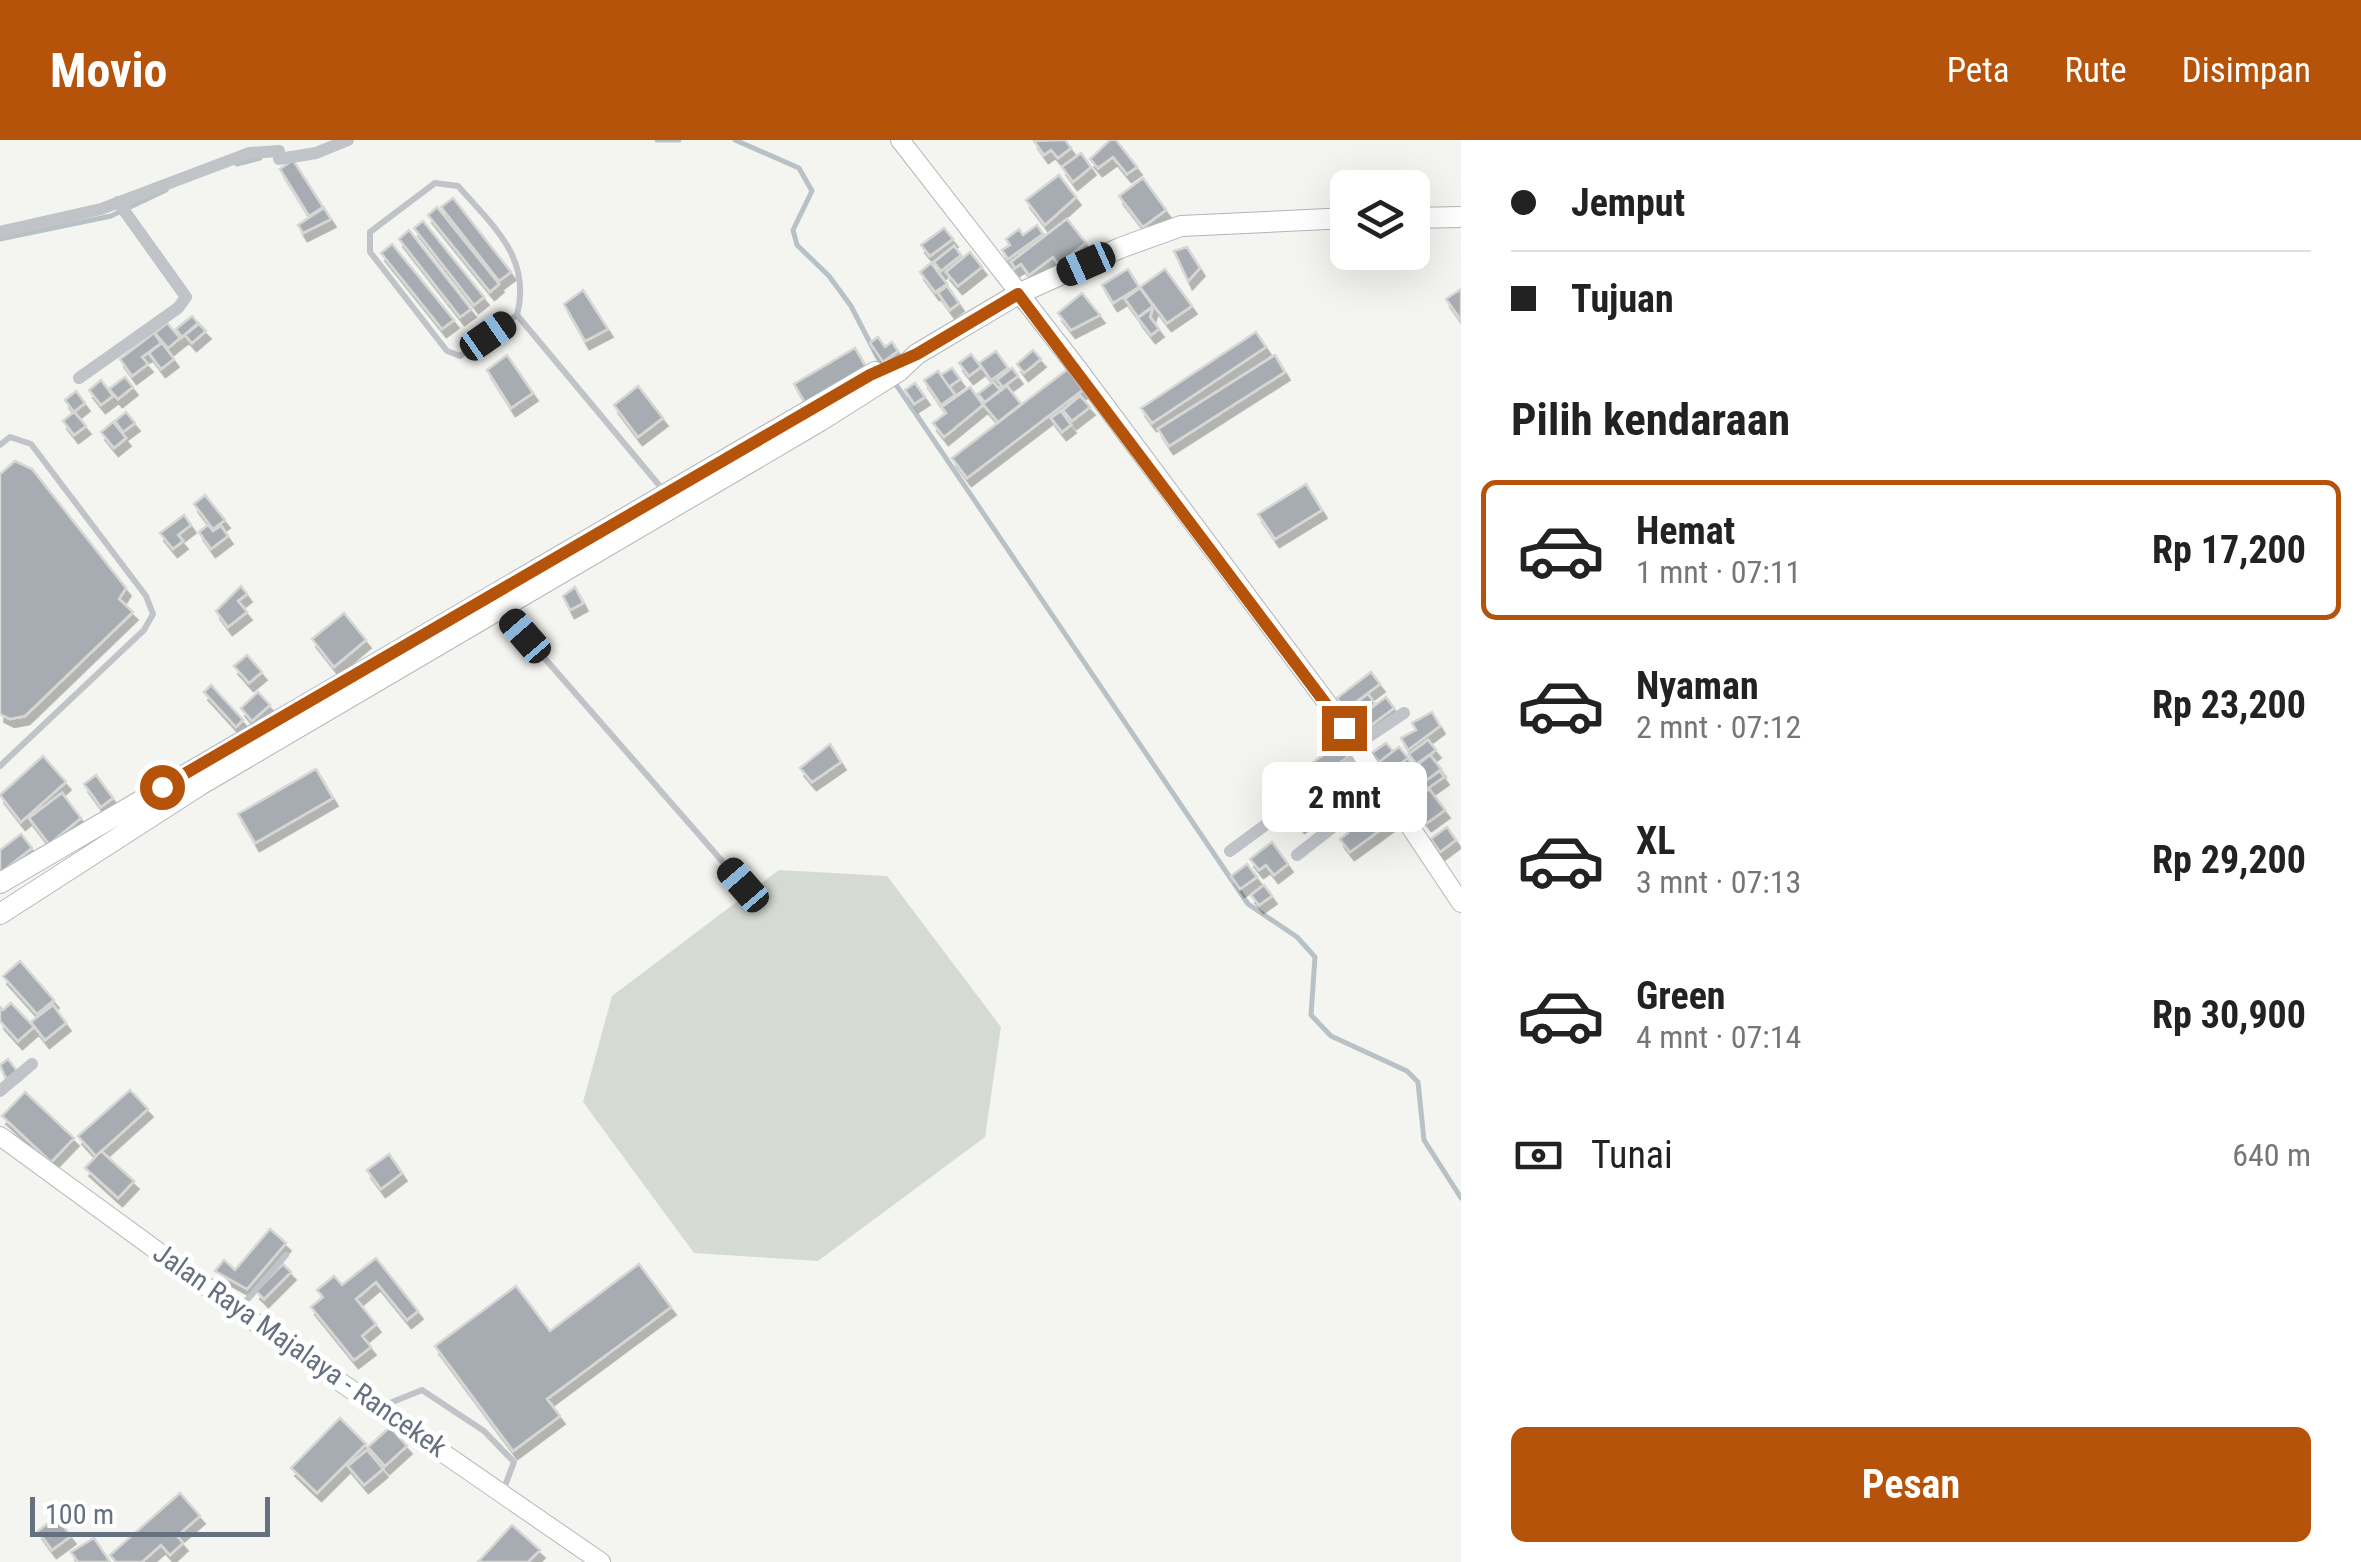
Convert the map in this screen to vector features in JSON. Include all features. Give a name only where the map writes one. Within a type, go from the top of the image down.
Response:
[{"type":"main road","points":[[1430,218],[1461,217]]},
{"type":"main road","points":[[0,914],[200,785],[501,608],[889,364],[917,354],[1018,294],[1182,226],[1330,219]]},
{"type":"main road","points":[[0,883],[671,500]]},
{"type":"street","points":[[250,140],[260,152]]},
{"type":"street","points":[[0,232],[120,206],[206,166],[260,152],[278,151],[280,159],[291,158],[348,140]]},
{"type":"street","points":[[900,140],[1359,749],[1461,903]]},
{"type":"street","points":[[79,378],[178,308],[186,297],[120,206]]},
{"type":"street","points":[[1230,851],[1404,714]]},
{"type":"street","points":[[1297,855],[1384,787]]},
{"type":"street","points":[[0,1090],[32,1064]]},
{"type":"street","name":"Jalan Raya Majalaya - Rancekek","points":[[0,1136],[238,1310],[504,1491],[601,1562]]},
{"type":"lane","points":[[435,184],[458,186],[509,243],[523,294],[517,315],[460,356],[453,356],[370,252],[370,232],[435,184]]},
{"type":"lane","points":[[517,315],[671,500]]},
{"type":"lane","points":[[0,445],[10,437],[31,444],[146,596],[153,614],[144,630],[0,766]]},
{"type":"lane","points":[[501,608],[743,885]]},
{"type":"lane","points":[[238,1310],[286,1254]]},
{"type":"lane","points":[[378,1408],[422,1390],[484,1431],[514,1462],[504,1491]]},
{"type":"shaded area","points":[[779,870],[887,876],[1001,1027],[985,1137],[818,1261],[694,1253],[583,1102],[612,996]]},
{"type":"building","points":[[1065,140],[1071,148],[1058,158],[1051,150],[1044,155],[1034,141]]},
{"type":"building","points":[[1110,140],[1116,140],[1137,167],[1127,174],[1113,157],[1098,168],[1090,159]]},
{"type":"building","points":[[1081,153],[1091,167],[1073,182],[1062,167]]},
{"type":"building","points":[[293,160],[323,207],[309,216],[280,169]]},
{"type":"building","points":[[1059,175],[1076,197],[1045,225],[1026,200]]},
{"type":"building","points":[[1143,178],[1166,210],[1143,227],[1119,196]]},
{"type":"building","points":[[453,198],[511,272],[499,281],[441,207]]},
{"type":"building","points":[[437,207],[499,284],[490,292],[428,215]]},
{"type":"building","points":[[324,208],[331,219],[303,233],[298,225]]},
{"type":"building","points":[[1067,219],[1086,243],[1058,264],[1053,257],[1029,275],[1021,264],[1015,268],[1011,262]]},
{"type":"building","points":[[423,221],[484,297],[474,305],[414,228]]},
{"type":"building","points":[[1037,225],[1043,234],[1008,259],[1002,250],[1010,245],[1006,239],[1019,229],[1023,235]]},
{"type":"building","points":[[944,228],[953,239],[930,256],[921,245]]},
{"type":"building","points":[[409,230],[471,309],[460,317],[399,239]]},
{"type":"building","points":[[392,244],[454,320],[442,329],[381,253]]},
{"type":"building","points":[[954,246],[961,255],[941,271],[934,262]]},
{"type":"building","points":[[1187,247],[1200,268],[1188,281],[1174,251]]},
{"type":"building","points":[[970,252],[982,267],[958,286],[946,272]]},
{"type":"building","points":[[931,263],[947,284],[935,292],[920,272]]},
{"type":"building","points":[[1128,269],[1139,287],[1113,303],[1102,285]]},
{"type":"building","points":[[1165,269],[1192,306],[1167,323],[1140,287]]},
{"type":"building","points":[[947,286],[959,303],[950,310],[938,293]]},
{"type":"building","points":[[1140,288],[1153,306],[1138,317],[1125,299]]},
{"type":"building","points":[[1461,289],[1461,320],[1446,299]]},
{"type":"building","points":[[583,290],[608,329],[585,341],[564,304]]},
{"type":"building","points":[[1082,293],[1100,315],[1071,330],[1058,313]]},
{"type":"building","points":[[1153,307],[1150,317],[1159,329],[1151,335],[1138,318]]},
{"type":"building","points":[[192,316],[198,323],[182,337],[176,329]]},
{"type":"building","points":[[167,323],[180,338],[168,348],[155,333]]},
{"type":"building","points":[[199,324],[206,331],[192,343],[185,335]]},
{"type":"building","points":[[1256,332],[1266,347],[1152,423],[1141,408]]},
{"type":"building","points":[[154,333],[161,343],[142,357],[148,364],[132,376],[120,359]]},
{"type":"building","points":[[878,337],[885,347],[892,342],[898,351],[883,362],[870,343]]},
{"type":"building","points":[[162,343],[174,359],[161,369],[149,353]]},
{"type":"building","points":[[855,348],[866,367],[805,403],[794,384]]},
{"type":"building","points":[[1033,350],[1041,359],[1024,373],[1017,364]]},
{"type":"building","points":[[996,351],[1008,368],[991,380],[979,363]]},
{"type":"building","points":[[971,354],[981,367],[969,376],[959,363]]},
{"type":"building","points":[[507,355],[533,393],[511,408],[487,370]]},
{"type":"building","points":[[1275,355],[1285,372],[1169,446],[1158,429]]},
{"type":"building","points":[[952,368],[960,379],[949,387],[941,375]]},
{"type":"building","points":[[1012,368],[1018,376],[1003,387],[997,380]]},
{"type":"building","points":[[1068,369],[1084,389],[967,478],[952,458]]},
{"type":"building","points":[[938,371],[955,395],[941,405],[924,380]]},
{"type":"building","points":[[125,377],[133,387],[118,399],[109,389]]},
{"type":"building","points":[[101,380],[113,396],[101,405],[89,390]]},
{"type":"building","points":[[993,382],[1000,390],[985,402],[978,394]]},
{"type":"building","points":[[915,383],[925,397],[914,404],[905,390]]},
{"type":"building","points":[[638,386],[663,418],[638,437],[614,405]]},
{"type":"building","points":[[1007,386],[1021,404],[998,422],[983,404]]},
{"type":"building","points":[[970,387],[983,405],[944,437],[933,423],[946,413],[942,407]]},
{"type":"building","points":[[76,391],[85,403],[74,412],[65,400]]},
{"type":"building","points":[[1080,396],[1090,407],[1072,421],[1063,410]]},
{"type":"building","points":[[1061,411],[1071,425],[1062,432],[1051,418]]},
{"type":"building","points":[[74,412],[86,426],[74,435],[63,421]]},
{"type":"building","points":[[126,412],[135,423],[123,432],[115,421]]},
{"type":"building","points":[[113,422],[126,438],[114,448],[101,432]]},
{"type":"building","points":[[15,461],[32,469],[126,588],[119,599],[133,612],[25,716],[10,719],[0,714],[0,474]]},
{"type":"building","points":[[1306,484],[1322,510],[1275,539],[1258,514]]},
{"type":"building","points":[[205,495],[225,520],[213,529],[194,504]]},
{"type":"building","points":[[184,515],[191,525],[178,535],[183,541],[173,549],[160,533]]},
{"type":"building","points":[[208,525],[213,531],[221,526],[228,536],[211,549],[199,532]]},
{"type":"building","points":[[241,586],[247,594],[238,601],[247,612],[228,627],[216,611]]},
{"type":"building","points":[[575,587],[583,603],[570,610],[563,596]]},
{"type":"building","points":[[344,613],[366,640],[334,667],[312,639]]},
{"type":"building","points":[[247,655],[262,672],[249,683],[234,666]]},
{"type":"building","points":[[1371,672],[1380,684],[1345,710],[1337,698]]},
{"type":"building","points":[[211,685],[243,720],[236,727],[204,692]]},
{"type":"building","points":[[258,692],[270,705],[252,721],[241,708]]},
{"type":"building","points":[[1368,694],[1375,704],[1351,721],[1344,712]]},
{"type":"building","points":[[1386,697],[1394,708],[1362,732],[1354,721]]},
{"type":"building","points":[[1432,712],[1440,726],[1408,750],[1401,738],[1416,730],[1412,723]]},
{"type":"building","points":[[1428,740],[1436,750],[1416,764],[1409,754]]},
{"type":"building","points":[[1339,743],[1348,757],[1276,810],[1266,797]]},
{"type":"building","points":[[1386,743],[1393,751],[1379,762],[1372,753]]},
{"type":"building","points":[[830,744],[841,762],[812,782],[800,768]]},
{"type":"building","points":[[1399,747],[1408,758],[1387,774],[1379,762]]},
{"type":"building","points":[[1430,755],[1441,769],[1418,787],[1407,773]]},
{"type":"building","points":[[43,756],[66,782],[21,822],[0,795]]},
{"type":"building","points":[[1408,758],[1413,766],[1390,783],[1385,776]]},
{"type":"building","points":[[1356,764],[1366,778],[1300,825],[1290,811]]},
{"type":"building","points":[[316,769],[333,798],[255,843],[238,814]]},
{"type":"building","points":[[1440,771],[1444,777],[1414,798],[1410,792]]},
{"type":"building","points":[[96,775],[113,798],[101,807],[84,784]]},
{"type":"building","points":[[1429,789],[1445,810],[1427,823],[1411,803]]},
{"type":"building","points":[[62,793],[81,818],[49,844],[29,818]]},
{"type":"building","points":[[1381,801],[1394,820],[1350,852],[1340,839],[1348,833],[1344,827]]},
{"type":"building","points":[[1447,827],[1456,840],[1440,852],[1431,839]]},
{"type":"building","points":[[21,834],[32,848],[0,873],[0,850]]},
{"type":"building","points":[[1272,842],[1288,864],[1274,875],[1266,865],[1259,870],[1250,859]]},
{"type":"building","points":[[1247,864],[1257,877],[1240,889],[1231,876]]},
{"type":"building","points":[[1264,885],[1272,896],[1259,905],[1251,895]]},
{"type":"building","points":[[20,961],[54,1000],[37,1014],[3,976]]},
{"type":"building","points":[[11,1003],[34,1027],[18,1041],[0,1021],[0,1007],[3,1010]]},
{"type":"building","points":[[53,1005],[66,1023],[45,1040],[31,1022]]},
{"type":"building","points":[[8,1059],[17,1071],[6,1079],[0,1065]]},
{"type":"building","points":[[130,1090],[148,1109],[96,1156],[78,1136]]},
{"type":"building","points":[[25,1092],[74,1138],[51,1162],[2,1116]]},
{"type":"building","points":[[101,1151],[134,1181],[118,1198],[85,1168]]},
{"type":"building","points":[[389,1154],[402,1173],[381,1189],[367,1170]]},
{"type":"building","points":[[270,1229],[286,1243],[247,1289],[215,1271],[224,1260],[235,1270]]},
{"type":"building","points":[[376,1258],[418,1311],[407,1320],[376,1282],[356,1299],[376,1324],[362,1336],[371,1347],[354,1360],[311,1307],[323,1297],[317,1290],[334,1276],[342,1285]]},
{"type":"building","points":[[283,1264],[291,1272],[264,1299],[256,1291]]},
{"type":"building","points":[[639,1264],[671,1307],[547,1399],[560,1416],[513,1451],[435,1346],[516,1286],[550,1331]]},
{"type":"building","points":[[340,1418],[366,1444],[317,1493],[291,1468]]},
{"type":"building","points":[[390,1427],[407,1446],[385,1466],[368,1447]]},
{"type":"building","points":[[367,1450],[383,1469],[364,1485],[348,1466]]},
{"type":"building","points":[[180,1493],[200,1516],[177,1536],[183,1543],[170,1555],[161,1545],[142,1562],[116,1562],[110,1555]]},
{"type":"building","points":[[56,1517],[71,1536],[52,1550],[38,1531]]},
{"type":"building","points":[[512,1525],[540,1550],[528,1562],[478,1562]]},
{"type":"building","points":[[94,1538],[110,1562],[78,1562],[71,1552]]},
{"type":"waterway","points":[[657,140],[679,140]]},
{"type":"waterway","points":[[735,140],[799,168],[812,191],[793,230],[797,245],[829,276],[851,306],[882,366]]},
{"type":"waterway","points":[[237,164],[260,158]]},
{"type":"waterway","points":[[0,239],[111,216],[166,190]]},
{"type":"waterway","points":[[895,383],[1248,904],[1297,937],[1315,957],[1311,1015],[1331,1036],[1407,1071],[1418,1082],[1424,1140],[1461,1198]]},
{"type":"route","points":[[162,787],[870,375],[917,354],[1018,294],[1344,728]]}]
